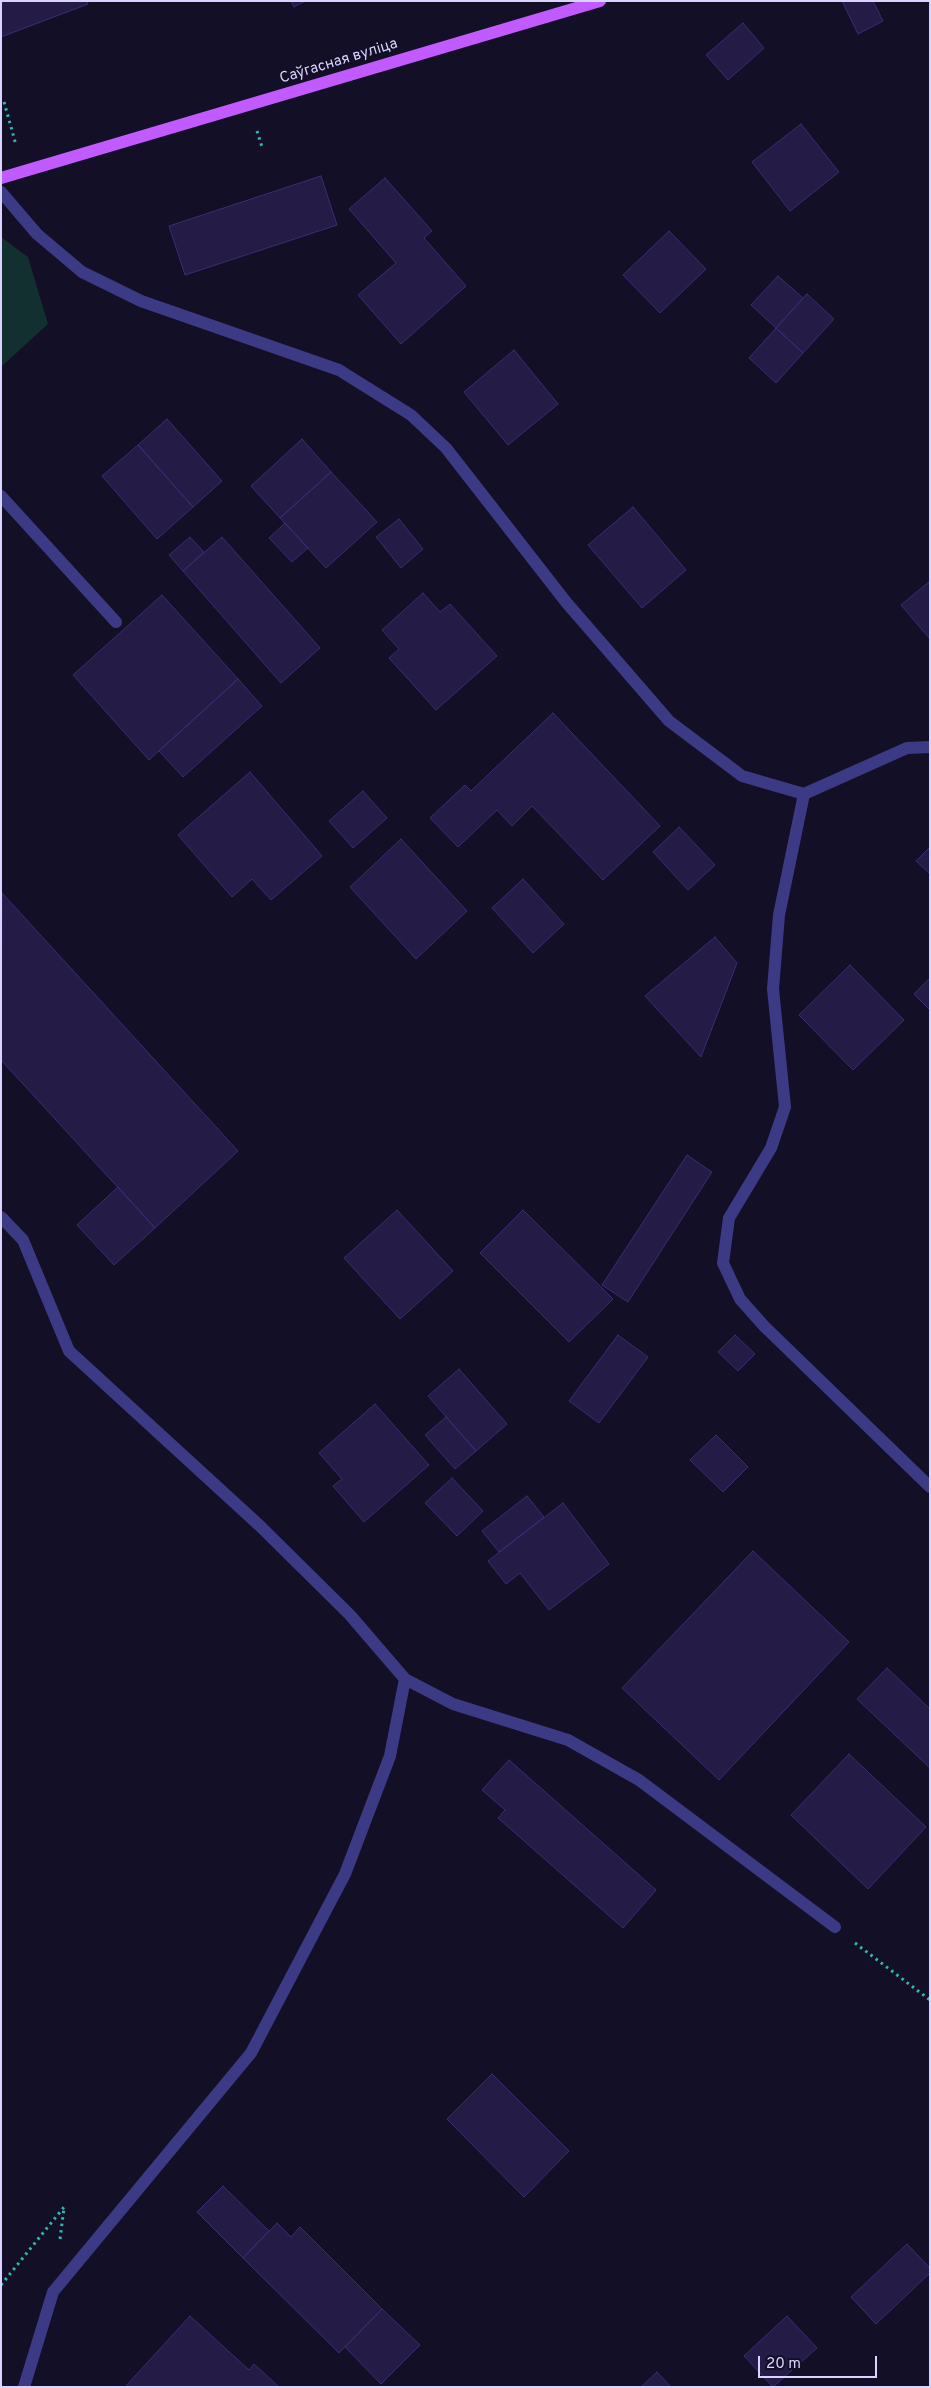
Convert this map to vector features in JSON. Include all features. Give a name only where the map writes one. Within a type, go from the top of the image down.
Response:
[{"type":"main road","name":"Саўгасная вуліца","points":[[1,178],[600,1]]},
{"type":"lane","points":[[1,192],[37,234],[82,272],[141,301],[340,370],[411,415],[446,448],[566,602],[669,721],[742,776],[804,794],[907,748],[930,747]]},
{"type":"lane","points":[[1,496],[116,622]]},
{"type":"lane","points":[[804,794],[779,915],[773,989],[785,1107],[771,1148],[729,1218],[723,1263],[740,1299],[764,1326],[930,1487]]},
{"type":"lane","points":[[1,1217],[23,1240],[69,1351],[260,1526],[350,1615],[405,1679],[453,1704],[568,1740],[639,1780],[835,1927]]},
{"type":"lane","points":[[24,2387],[53,2292],[250,2053],[345,1874],[390,1756],[405,1679]]},
{"type":"path","points":[[4,102],[23,172]]},
{"type":"path","points":[[835,1927],[930,2000]]},
{"type":"path","points":[[1,2285],[64,2207]]},
{"type":"green space","points":[[1,237],[28,257],[48,324],[1,367]]},
{"type":"building","points":[[1,1],[87,1],[88,4],[1,37]]},
{"type":"building","points":[[291,1],[305,1],[294,7]]},
{"type":"building","points":[[842,1],[873,1],[883,21],[858,34]]},
{"type":"building","points":[[743,23],[764,48],[728,80],[706,55]]},
{"type":"building","points":[[801,124],[839,172],[790,211],[752,162]]},
{"type":"building","points":[[321,176],[337,225],[185,275],[169,226]]},
{"type":"building","points":[[385,178],[432,231],[424,238],[466,286],[401,344],[358,295],[396,263],[349,209]]},
{"type":"building","points":[[669,231],[706,269],[660,313],[623,275]]},
{"type":"building","points":[[778,276],[803,298],[776,328],[751,305]]},
{"type":"building","points":[[807,294],[834,319],[803,353],[776,328]]},
{"type":"building","points":[[776,328],[803,353],[776,383],[749,358]]},
{"type":"building","points":[[514,350],[558,404],[508,445],[464,392]]},
{"type":"building","points":[[167,419],[222,481],[193,507],[138,445]]},
{"type":"building","points":[[302,439],[331,472],[280,518],[251,486]]},
{"type":"building","points":[[138,445],[193,507],[157,539],[102,476]]},
{"type":"building","points":[[331,472],[377,522],[326,568],[280,518]]},
{"type":"building","points":[[633,507],[686,570],[642,608],[588,545]]},
{"type":"building","points":[[399,519],[423,549],[401,568],[376,537]]},
{"type":"building","points":[[285,523],[308,548],[292,562],[269,538]]},
{"type":"building","points":[[190,537],[204,552],[183,571],[169,555]]},
{"type":"building","points":[[222,537],[320,648],[281,683],[183,571]]},
{"type":"building","points":[[930,581],[930,639],[901,605]]},
{"type":"building","points":[[423,593],[440,612],[450,604],[497,656],[436,710],[389,658],[399,649],[382,630]]},
{"type":"building","points":[[162,595],[238,679],[149,760],[73,675]]},
{"type":"building","points":[[238,679],[262,706],[183,777],[159,751]]},
{"type":"building","points":[[553,713],[660,826],[603,880],[532,806],[512,826],[497,810],[458,847],[430,818],[465,785],[471,791]]},
{"type":"building","points":[[250,772],[322,856],[271,900],[252,879],[232,897],[178,835]]},
{"type":"building","points":[[363,791],[387,818],[353,848],[329,821]]},
{"type":"building","points":[[679,827],[715,865],[688,890],[653,852]]},
{"type":"building","points":[[401,839],[467,911],[416,959],[350,887]]},
{"type":"building","points":[[930,847],[930,874],[916,861]]},
{"type":"building","points":[[523,879],[564,924],[533,953],[492,908]]},
{"type":"building","points":[[2,893],[238,1151],[155,1228],[1,1060]]},
{"type":"building","points":[[715,937],[737,963],[701,1057],[645,996]]},
{"type":"building","points":[[850,965],[904,1020],[853,1070],[799,1015]]},
{"type":"building","points":[[930,978],[930,1010],[914,994]]},
{"type":"building","points":[[687,1155],[712,1172],[628,1302],[602,1285]]},
{"type":"building","points":[[118,1187],[155,1228],[114,1265],[77,1225]]},
{"type":"building","points":[[397,1210],[453,1271],[400,1319],[344,1258]]},
{"type":"building","points":[[523,1210],[613,1299],[569,1342],[480,1253]]},
{"type":"building","points":[[618,1335],[648,1357],[599,1423],[569,1401]]},
{"type":"building","points":[[735,1335],[755,1354],[738,1371],[718,1352]]},
{"type":"building","points":[[459,1369],[507,1424],[476,1451],[428,1396]]},
{"type":"building","points":[[375,1404],[429,1465],[364,1522],[333,1486],[342,1479],[319,1453]]},
{"type":"building","points":[[446,1417],[476,1451],[455,1469],[425,1435]]},
{"type":"building","points":[[716,1435],[748,1467],[723,1492],[690,1460]]},
{"type":"building","points":[[452,1478],[483,1511],[457,1536],[425,1503]]},
{"type":"building","points":[[527,1496],[544,1517],[499,1552],[482,1531]]},
{"type":"building","points":[[563,1503],[609,1564],[549,1610],[520,1573],[506,1584],[488,1561]]},
{"type":"building","points":[[753,1551],[849,1642],[719,1780],[622,1688]]},
{"type":"building","points":[[887,1668],[930,1709],[930,1768],[857,1699]]},
{"type":"building","points":[[849,1754],[926,1827],[868,1889],[791,1815]]},
{"type":"building","points":[[509,1760],[656,1890],[623,1928],[498,1818],[505,1810],[482,1790]]},
{"type":"building","points":[[492,2074],[569,2151],[524,2197],[447,2119]]},
{"type":"building","points":[[223,2186],[269,2231],[243,2258],[197,2212]]},
{"type":"building","points":[[277,2223],[291,2237],[300,2227],[382,2309],[339,2353],[243,2258]]},
{"type":"building","points":[[907,2244],[930,2268],[930,2273],[876,2324],[851,2297]]},
{"type":"building","points":[[382,2309],[420,2345],[381,2384],[345,2347]]},
{"type":"building","points":[[190,2316],[249,2370],[254,2364],[279,2387],[125,2387]]},
{"type":"building","points":[[787,2316],[817,2348],[773,2387],[744,2356]]},
{"type":"building","points":[[657,2372],[671,2387],[641,2387]]}]
